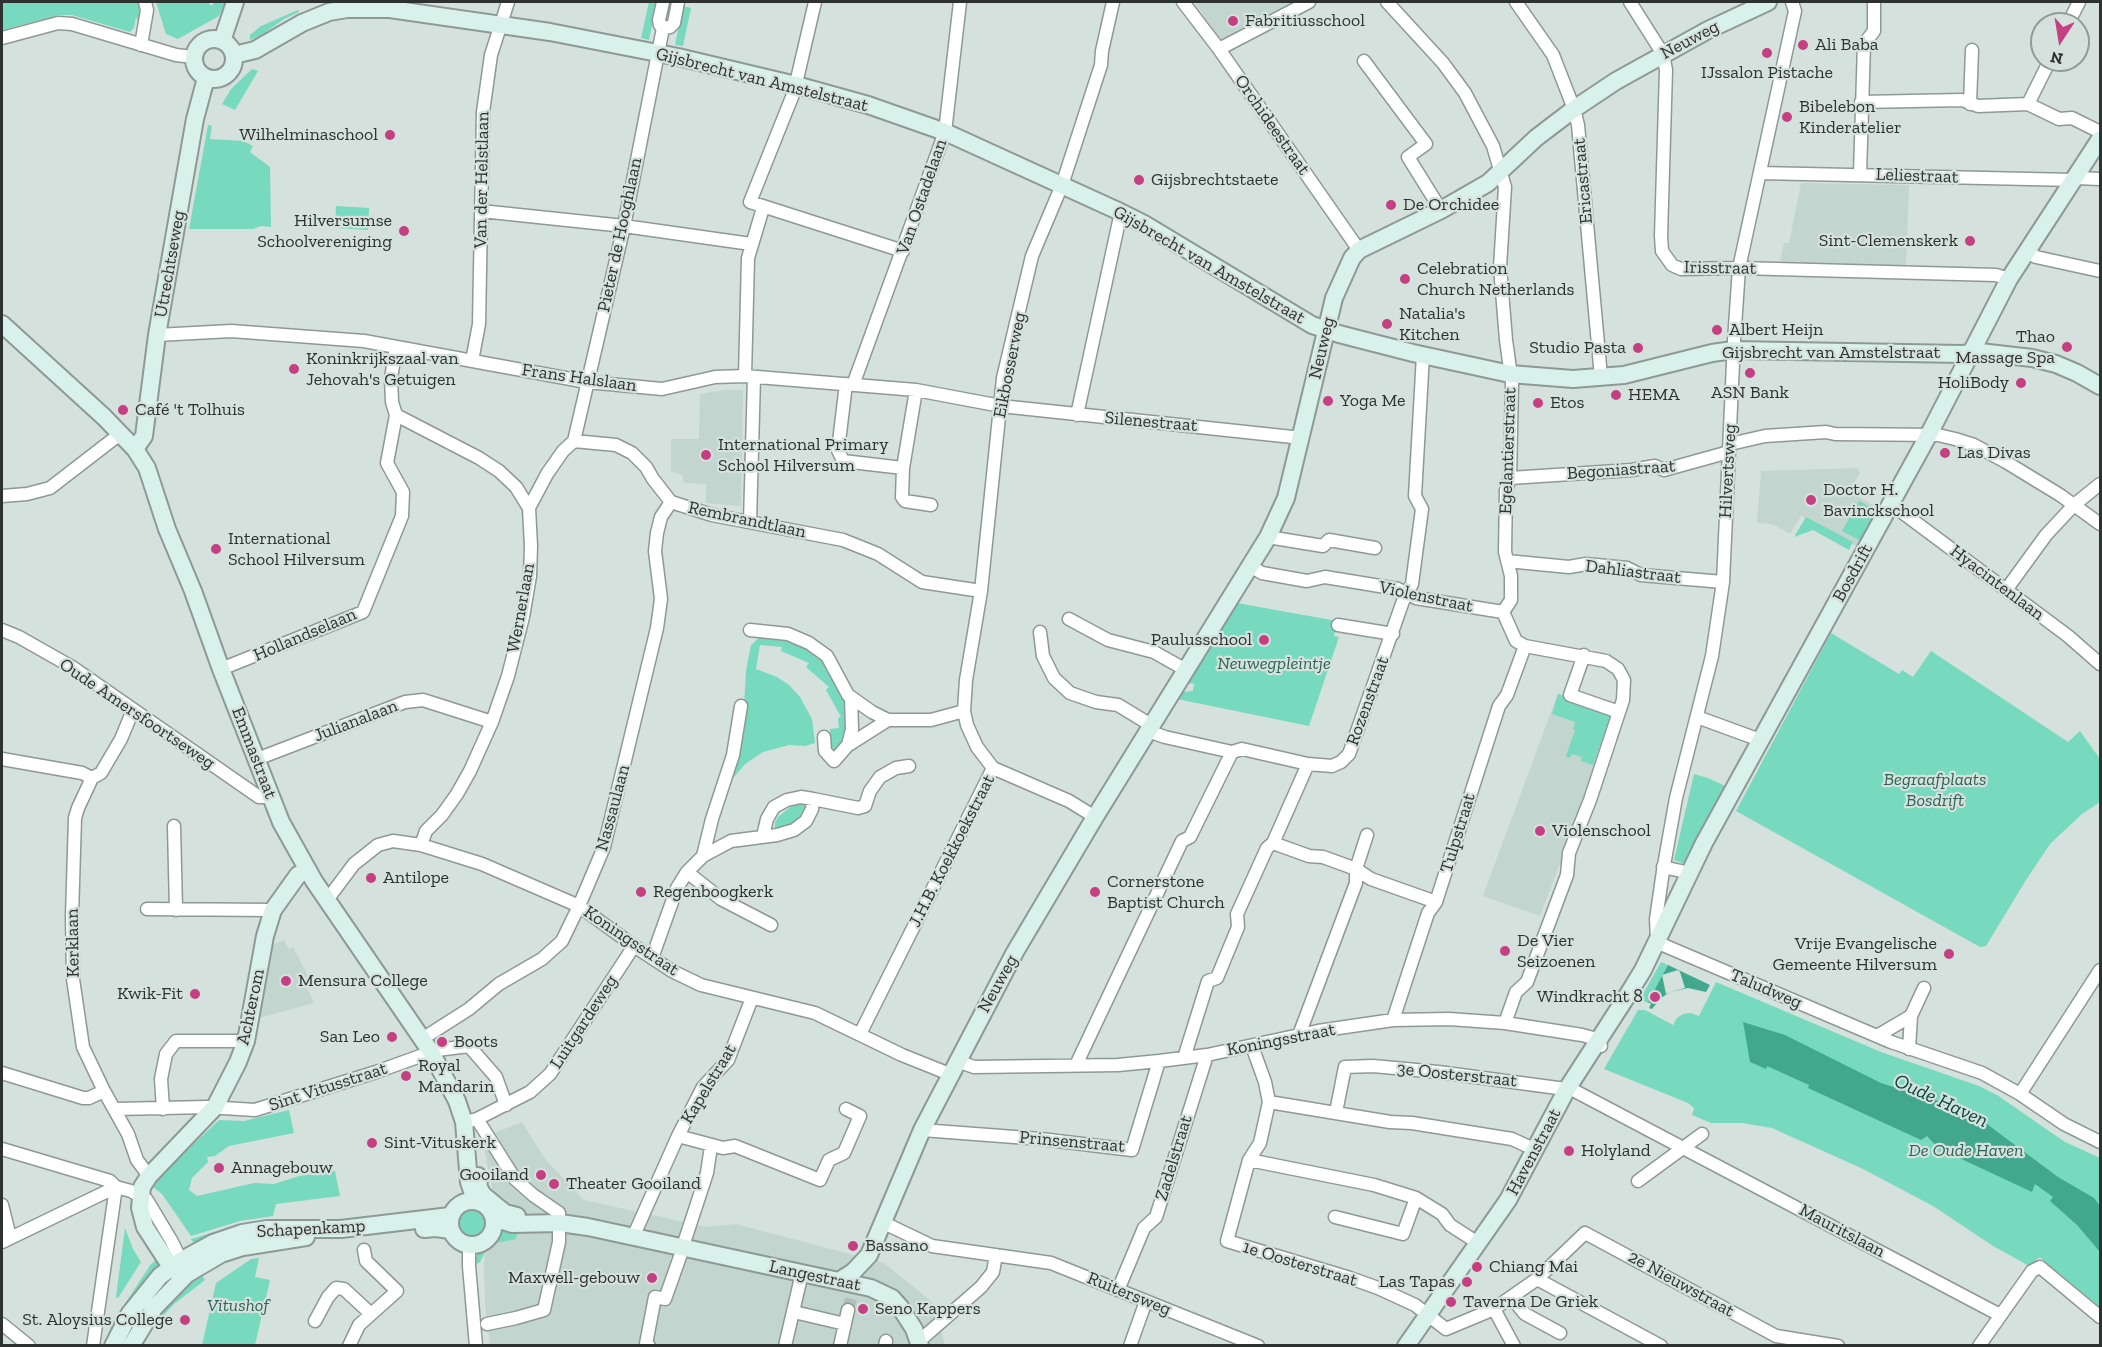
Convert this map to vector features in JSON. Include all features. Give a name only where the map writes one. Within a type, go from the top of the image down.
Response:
[{"type":"street","points":[[141,45],[147,10],[145,2]]},
{"type":"street","points":[[222,41],[236,2]]},
{"type":"street","name":"Van der Helstlaan","points":[[472,361],[479,324],[483,112],[491,55],[508,2]]},
{"type":"street","name":"Pieter de Hooghlaan","points":[[574,441],[624,226],[663,28],[659,20],[663,2]]},
{"type":"street","name":"Pieter de Hooghlaan","points":[[663,28],[670,27],[674,23],[678,2]]},
{"type":"street","points":[[815,2],[796,85],[750,202],[903,251]]},
{"type":"street","name":"Van Ostadelaan","points":[[903,468],[843,461],[838,450],[850,384],[903,251],[945,132],[960,2]]},
{"type":"street","name":"Eikbosserweg","points":[[993,768],[977,747],[967,725],[964,711],[966,680],[981,591],[1003,378],[1032,256],[1062,185],[1101,65],[1113,2]]},
{"type":"street","name":"Orchideestraat","points":[[1183,2],[1219,49],[1359,250]]},
{"type":"street","points":[[1219,49],[1309,2]]},
{"type":"street","name":"Egelantierstraat","points":[[1387,2],[1443,63],[1465,93],[1492,146],[1505,187],[1501,234],[1502,302],[1510,374],[1510,478],[1506,490],[1505,552],[1511,576],[1511,600],[1503,612]]},
{"type":"street","name":"Ericastraat","points":[[1516,2],[1553,55],[1578,125],[1601,377]]},
{"type":"street","name":"Irisstraat","points":[[1630,2],[1663,54],[1665,70],[1662,251],[1668,261],[1681,269],[1739,268],[1996,275],[2009,279]]},
{"type":"street","name":"Hilvertsweg","points":[[1655,944],[1656,919],[1676,798],[1712,656],[1723,582],[1733,350],[1739,268],[1795,11],[1792,2]]},
{"type":"street","points":[[1860,174],[1864,44],[1874,32],[1874,2]]},
{"type":"street","name":"Neuweg","points":[[839,1281],[853,1272],[868,1255],[922,1130],[1014,952],[1268,537],[1286,498],[1326,330],[1339,285],[1352,258],[1359,250],[1441,210],[1488,183],[1536,138],[1574,109],[1663,54],[1760,3]]},
{"type":"street","name":"Gijsbrecht van Amstelstraat","points":[[234,55],[255,50],[327,7],[390,9],[500,24],[658,53],[796,85],[872,107],[945,132],[1062,185],[1121,213],[1195,254],[1287,311],[1326,330],[1510,374],[1554,378],[1624,375],[1733,350],[1970,353],[2023,357],[2056,364],[2100,386]]},
{"type":"street","points":[[2,38],[58,23],[72,24],[176,55],[193,57]]},
{"type":"street","points":[[214,39],[229,46],[234,55],[233,66],[227,75],[216,80],[206,78],[196,70],[193,57],[202,42],[214,39]]},
{"type":"street","points":[[1970,104],[1972,50]]},
{"type":"street","points":[[1364,61],[1426,144],[1408,157],[1441,210]]},
{"type":"street","points":[[2028,104],[2044,72]]},
{"type":"street","name":"Utrechtseweg","points":[[135,449],[144,436],[157,334],[195,119],[206,78]]},
{"type":"street","points":[[1861,102],[1962,100],[1978,106],[2028,104],[2059,119],[2072,118],[2100,132]]},
{"type":"street","name":"Bosdrift","points":[[1655,944],[1760,740],[1928,436],[2009,279],[2100,139]]},
{"type":"street","name":"Leliestraat","points":[[1760,173],[2100,179]]},
{"type":"street","points":[[750,522],[748,258],[763,208]]},
{"type":"street","points":[[481,211],[624,226],[751,244]]},
{"type":"street","points":[[1077,415],[1121,213]]},
{"type":"street","points":[[2026,251],[2036,256],[2100,271]]},
{"type":"street","name":"Emmastraat","points":[[2,324],[120,434],[135,449],[147,468],[167,529],[281,822],[327,900],[426,1046],[457,1101],[515,1179],[559,1214],[560,1223]]},
{"type":"street","name":"Frans Halslaan","points":[[157,334],[231,331],[363,341],[587,382],[662,389],[715,377],[749,376],[916,390],[1000,406]]},
{"type":"street","points":[[396,348],[392,378],[392,402],[396,415],[480,458],[499,471],[516,487],[529,508]]},
{"type":"street","name":"Rozenstraat","points":[[1150,728],[1165,737],[1232,752],[1242,749],[1308,764],[1332,766],[1341,762],[1349,754],[1403,601],[1412,584],[1422,509],[1415,496],[1423,355]]},
{"type":"street","points":[[916,390],[903,468],[902,497],[905,501],[931,505]]},
{"type":"street","name":"Silenestraat","points":[[1000,406],[1302,438]]},
{"type":"street","name":"Hollandselaan","points":[[221,669],[363,612],[402,516],[403,492],[387,463],[396,415]]},
{"type":"street","name":"Begoniastraat","points":[[1510,478],[1632,470],[1655,466],[1664,470],[1765,436],[1826,432],[1938,435],[1974,445],[2038,481],[2100,524]]},
{"type":"street","points":[[2,496],[27,494],[50,488],[120,434]]},
{"type":"street","points":[[529,508],[547,474],[563,451],[574,441]]},
{"type":"street","name":"Rembrandtlaan","points":[[574,441],[616,445],[632,453],[646,467],[652,479],[671,502],[712,515],[843,540],[878,554],[922,582],[981,591]]},
{"type":"street","points":[[2006,590],[2046,535],[2074,505],[2100,484]]},
{"type":"street","name":"Nassaulaan","points":[[426,1046],[500,984],[542,959],[562,941],[579,906],[604,847],[657,628],[661,599],[655,551],[657,533],[661,517],[671,502]]},
{"type":"street","name":"Hyacintenlaan","points":[[1891,504],[2068,636],[2100,664]]},
{"type":"street","name":"Wernerlaan","points":[[421,845],[426,831],[457,794],[470,771],[492,722],[508,676],[523,617],[530,576],[529,508]]},
{"type":"street","points":[[1268,537],[1323,546],[1329,540],[1375,548]]},
{"type":"street","name":"Dahliastraat","points":[[1507,561],[1569,567],[1586,564],[1627,568],[1641,575],[1723,582]]},
{"type":"street","name":"Violenstraat","points":[[1250,566],[1262,573],[1307,581],[1325,577],[1398,589],[1416,598],[1503,612]]},
{"type":"street","points":[[1503,612],[1516,641],[1525,646],[1584,655],[1606,661],[1618,669],[1624,680],[1625,690],[1590,800],[1569,853],[1567,875],[1527,982],[1516,992],[1506,1023]]},
{"type":"street","points":[[1069,619],[1108,640],[1154,652],[1186,670]]},
{"type":"street","points":[[1338,625],[1393,634]]},
{"type":"street","name":"Oude Amersfoortseweg","points":[[2,630],[72,667],[259,797],[272,797]]},
{"type":"street","points":[[750,630],[788,634],[809,643],[827,656],[851,697],[888,720],[928,720],[950,717],[964,711]]},
{"type":"street","points":[[1040,632],[1043,656],[1054,678],[1071,693],[1096,702],[1118,705],[1150,728]]},
{"type":"street","name":"Tulpstraat","points":[[1393,1020],[1428,913],[1436,902],[1499,706],[1508,695],[1525,646]]},
{"type":"street","points":[[1584,655],[1570,694],[1619,712]]},
{"type":"street","points":[[848,745],[852,729],[851,697]]},
{"type":"street","name":"Julianalaan","points":[[256,759],[405,702],[423,700],[492,722]]},
{"type":"street","points":[[703,856],[712,819],[733,755],[741,706]]},
{"type":"street","name":"Kerklaan","points":[[133,710],[121,739],[100,773],[92,778],[75,818],[73,979],[83,1047],[128,1134],[137,1160],[149,1176]]},
{"type":"street","points":[[1696,717],[1760,740]]},
{"type":"street","points":[[824,736],[825,751],[834,761],[848,745],[888,720]]},
{"type":"street","points":[[1076,1065],[1182,841],[1190,837],[1232,752]]},
{"type":"street","points":[[2,759],[82,774],[92,778]]},
{"type":"street","points":[[1184,1058],[1208,981],[1217,978],[1238,927],[1237,914],[1267,848],[1273,843],[1308,764]]},
{"type":"street","points":[[763,836],[767,819],[774,807],[787,800],[801,797],[858,808],[865,806],[870,791],[879,777],[896,768],[909,766]]},
{"type":"street","name":"J.H.B. Koekkoekstraat","points":[[860,1034],[993,768],[1069,801],[1095,817]]},
{"type":"street","points":[[652,958],[677,888],[687,872],[703,856],[731,841],[777,835],[794,830],[806,821],[812,809],[813,799]]},
{"type":"street","points":[[174,826],[176,910]]},
{"type":"street","points":[[1299,1035],[1356,883],[1356,869],[1366,835]]},
{"type":"street","name":"Koningsstraat","points":[[327,900],[354,864],[378,845],[393,841],[421,845],[482,864],[579,906],[652,958],[700,985],[815,1013],[902,1055],[955,1070],[963,1063],[974,1066],[1118,1065],[1159,1061],[1252,1046],[1318,1031],[1393,1020],[1449,1019],[1506,1023],[1582,1035],[1593,1038],[1600,1044]]},
{"type":"street","points":[[1273,843],[1309,856],[1323,857],[1356,869],[1371,879],[1436,902]]},
{"type":"street","points":[[1664,867],[1690,873]]},
{"type":"street","name":"Achterom","points":[[181,1270],[145,1227],[140,1208],[142,1187],[149,1176],[215,1107],[246,1041],[273,910],[298,875],[308,870]]},
{"type":"street","points":[[687,872],[721,899],[771,925]]},
{"type":"street","points":[[147,909],[273,910]]},
{"type":"street","name":"Taludweg","points":[[1655,944],[1909,1049],[1982,1073],[2020,1094],[2064,1124],[2100,1142]]},
{"type":"street","name":"Havenstraat","points":[[1406,1346],[1508,1200],[1570,1090],[1628,996],[1655,944]]},
{"type":"street","name":"Luitgardeweg","points":[[471,1120],[530,1092],[554,1070],[634,946]]},
{"type":"street","points":[[2020,1094],[2100,972]]},
{"type":"street","points":[[1909,1049],[1911,1016],[1924,988]]},
{"type":"street","name":"Kapelstraat","points":[[634,1235],[678,1136],[703,1087],[728,1060],[752,998]]},
{"type":"street","points":[[1877,1036],[1911,1016]]},
{"type":"street","points":[[164,1109],[161,1079],[166,1054],[176,1041],[246,1041]]},
{"type":"street","points":[[426,1046],[469,1046],[496,1077],[510,1102]]},
{"type":"street","name":"Sint Vitusstraat","points":[[116,1109],[215,1107],[255,1110],[365,1076],[426,1046]]},
{"type":"street","name":"1e Oosterstraat","points":[[1252,1046],[1265,1082],[1269,1102],[1260,1143],[1249,1160],[1227,1241],[1350,1278],[1415,1305],[1428,1313]]},
{"type":"street","name":"Zadelstraat","points":[[1118,1290],[1144,1228],[1156,1217],[1207,1054]]},
{"type":"street","name":"Prinsenstraat","points":[[922,1130],[1041,1139],[1132,1150],[1159,1061]]},
{"type":"street","name":"3e Oosterstraat","points":[[1336,1112],[1345,1067],[1373,1066],[1438,1072],[1570,1090]]},
{"type":"street","points":[[2,1073],[83,1098],[89,1098],[104,1091]]},
{"type":"street","name":"Mauritslaan","points":[[1570,1090],[2000,1315]]},
{"type":"street","points":[[1269,1102],[1512,1139],[1536,1150]]},
{"type":"street","points":[[678,1136],[711,1146],[723,1148],[735,1146],[820,1180],[829,1160],[844,1153],[860,1116],[846,1108]]},
{"type":"street","points":[[471,1120],[472,1141],[481,1192],[507,1214],[560,1223],[559,1242],[544,1310],[487,1324]]},
{"type":"street","name":"Emmastraat","points":[[471,1120],[468,1182],[475,1200]]},
{"type":"street","points":[[1638,1181],[1702,1134]]},
{"type":"street","points":[[649,1346],[646,1344],[655,1297],[665,1299],[707,1173],[711,1146]]},
{"type":"street","points":[[2,1149],[110,1181],[116,1187],[141,1197]]},
{"type":"street","points":[[1249,1160],[1374,1185],[1416,1198],[1434,1208],[1450,1225],[1478,1243]]},
{"type":"street","points":[[2,1205],[6,1240],[116,1187]]},
{"type":"street","points":[[93,1346],[116,1187]]},
{"type":"street","points":[[1335,1217],[1403,1234],[1416,1198]]},
{"type":"street","points":[[475,1200],[487,1206],[494,1218],[494,1226],[488,1238],[480,1243],[469,1245],[458,1241],[450,1223],[459,1204],[475,1200]]},
{"type":"street","name":"Langestraat","points":[[494,1218],[506,1223],[560,1223],[634,1235],[682,1249],[801,1276],[871,1288],[892,1298],[900,1307],[914,1329],[919,1344]]},
{"type":"street","name":"Ruitersweg","points":[[882,1222],[932,1246],[1051,1263],[1241,1342],[1258,1346]]},
{"type":"street","name":"Schapenkamp","points":[[131,1346],[181,1270],[213,1243],[242,1233],[267,1229],[450,1223]]},
{"type":"street","name":"2e Nieuwstraat","points":[[1537,1279],[1585,1233],[1773,1341]]},
{"type":"street","points":[[469,1245],[477,1346]]},
{"type":"street","points":[[919,1344],[981,1287],[993,1272],[996,1254]]},
{"type":"street","name":"Neuweg","points":[[868,1255],[868,1278],[871,1288]]},
{"type":"street","points":[[349,1346],[359,1325],[397,1291],[363,1258]]},
{"type":"street","points":[[1979,1346],[2032,1271],[2040,1267],[2100,1317]]},
{"type":"street","name":"Schapenkamp","points":[[113,1346],[130,1313],[160,1276],[181,1270]]},
{"type":"street","points":[[785,1346],[801,1276]]},
{"type":"street","points":[[1428,1313],[1446,1329],[1494,1309],[1537,1279],[1661,1346]]},
{"type":"street","points":[[315,1321],[328,1297],[336,1288],[344,1289],[371,1314]]},
{"type":"street","points":[[1511,1297],[1525,1314],[1560,1333]]},
{"type":"street","points":[[1130,1346],[1146,1301]]},
{"type":"street","points":[[1494,1309],[1514,1346]]},
{"type":"street","points":[[840,1346],[848,1310]]},
{"type":"street","points":[[794,1312],[845,1324]]},
{"type":"street","points":[[2,1324],[29,1346]]},
{"type":"street","points":[[1773,1341],[1834,1345]]},
{"type":"shaded area","name":"Fabritiusschool","points":[[1194,2],[1298,2],[1221,40]]},
{"type":"shaded area","points":[[1801,183],[1909,185],[1906,266],[1780,262],[1784,243],[1789,243]]},
{"type":"shaded area","name":"International Primary School Hilversum","points":[[743,390],[741,506],[706,503],[706,484],[684,483],[682,475],[671,471],[671,439],[699,439],[700,394]]},
{"type":"shaded area","name":"Doctor H. Bavinckschool","points":[[1858,468],[1860,473],[1849,492],[1879,508],[1858,547],[1801,516],[1790,534],[1772,524],[1757,523],[1761,471]]},
{"type":"shaded area","name":"Violenschool","points":[[1558,693],[1612,713],[1594,765],[1597,767],[1540,916],[1483,896]]},
{"type":"shaded area","name":"Mensura College","points":[[284,940],[289,949],[293,947],[308,976],[306,977],[309,986],[307,987],[314,1003],[258,1018],[272,945]]},
{"type":"shaded area","points":[[1668,965],[1710,985],[1706,992],[1688,988],[1670,992],[1685,988],[1680,972],[1678,970],[1663,975]]},
{"type":"shaded area","points":[[1662,976],[1666,994],[1670,992],[1661,998],[1652,1009],[1649,1008],[1651,1004],[1648,1002]]},
{"type":"shaded area","name":"Oude Haven","points":[[1743,1022],[1785,1035],[1881,1083],[1957,1107],[1976,1116],[2058,1177],[2094,1198],[2100,1206],[2100,1252],[2077,1225],[2050,1201],[2053,1197],[2035,1184],[2032,1192],[1938,1148],[1927,1136],[1921,1140],[1808,1088],[1809,1085],[1767,1066],[1766,1069],[1750,1062]]},
{"type":"shaded area","points":[[522,1122],[545,1159],[584,1200],[706,1227],[736,1224],[884,1263],[932,1302],[945,1345],[490,1345],[485,1305],[484,1264],[485,1253],[495,1231],[497,1213],[482,1138]]},
{"type":"green space","points":[[2,2],[139,2],[141,10],[139,23],[136,17],[134,28],[130,32],[72,15],[59,15],[2,30]]},
{"type":"green space","points":[[156,2],[207,2],[212,6],[214,2],[225,2],[219,16],[178,39],[166,34]]},
{"type":"green space","points":[[649,2],[657,2],[649,40],[641,38]]},
{"type":"green space","points":[[683,6],[691,8],[683,46],[675,45]]},
{"type":"green space","points":[[298,10],[299,12],[250,40],[250,35],[261,26]]},
{"type":"green space","points":[[252,69],[258,71],[235,110],[222,104],[231,89]]},
{"type":"green space","points":[[208,125],[212,126],[210,139],[243,141],[253,146],[250,152],[270,167],[271,227],[189,229]]},
{"type":"green space","points":[[336,206],[369,208],[368,230],[335,228]]},
{"type":"green space","points":[[1859,501],[1877,511],[1861,541],[1842,531]]},
{"type":"green space","points":[[1806,517],[1853,542],[1849,550],[1813,530],[1794,537]]},
{"type":"green space","name":"Neuwegpleintje","points":[[1237,603],[1337,621],[1334,636],[1339,637],[1309,726],[1177,699],[1182,692],[1193,691],[1194,684],[1188,683]]},
{"type":"green space","name":"Begraafplaats Bosdrift","points":[[1831,633],[1899,674],[1902,670],[1913,677],[1931,651],[2068,742],[2080,731],[2100,759],[2100,802],[2082,814],[2050,844],[1986,946],[1980,947],[1736,811]]},
{"type":"green space","points":[[759,638],[781,638],[801,643],[821,657],[848,703],[849,722],[841,751],[834,751],[830,729],[839,728],[838,718],[841,717],[826,690],[829,687],[806,667],[809,663],[781,651],[782,647],[760,645],[756,669],[777,677],[789,685],[800,697],[812,719],[815,743],[805,746],[789,745],[763,752],[745,764],[730,782],[744,706],[746,671],[751,645]]},
{"type":"green space","points":[[1558,694],[1611,714],[1593,765],[1581,761],[1582,757],[1572,754],[1570,758],[1566,756],[1575,730],[1573,729],[1575,722],[1552,714]]},
{"type":"green space","points":[[1694,774],[1725,786],[1685,864],[1674,860]]},
{"type":"green space","points":[[805,804],[809,807],[801,818],[788,828],[775,832],[775,822],[779,816],[793,805]]},
{"type":"green space","points":[[1661,962],[1668,965],[1648,1003],[1640,999]]},
{"type":"green space","name":"De Oude Haven","points":[[1716,982],[1881,1052],[1979,1086],[1997,1095],[2065,1142],[2100,1158],[2100,1310],[2041,1258],[2038,1258],[2031,1267],[1993,1246],[1933,1206],[1861,1168],[1772,1128],[1742,1123],[1711,1123],[1692,1115],[1694,1108],[1688,1103],[1604,1069],[1638,1010],[1645,1010],[1673,1025],[1683,1014],[1690,1013],[1699,1016]]},
{"type":"green space","points":[[289,1110],[294,1133],[229,1146],[215,1156],[207,1157],[208,1162],[192,1178],[189,1190],[197,1196],[254,1183],[274,1184],[299,1176],[335,1171],[340,1196],[276,1204],[273,1216],[240,1221],[191,1236],[162,1194],[153,1187],[163,1173],[219,1120],[244,1121]]},
{"type":"green space","points":[[472,1207],[483,1212],[488,1223],[483,1234],[472,1239],[461,1234],[456,1223],[461,1212]]},
{"type":"green space","points":[[416,1213],[197,1248],[191,1239],[263,1221],[356,1218]]},
{"type":"green space","points":[[502,1227],[518,1227],[516,1239],[496,1243],[486,1250],[480,1262],[476,1264],[474,1262],[479,1251]]},
{"type":"green space","points":[[125,1228],[141,1262],[118,1298],[116,1297]]},
{"type":"green space","points":[[159,1258],[158,1268],[125,1306],[103,1346],[113,1322],[151,1264]]},
{"type":"green space","name":"Vitushof","points":[[259,1258],[255,1277],[270,1280],[255,1345],[202,1345],[216,1283],[251,1259]]},
{"type":"green space","points":[[199,1271],[205,1280],[174,1304],[149,1331],[138,1336]]},
{"type":"tunnel","points":[[848,1310],[851,1299]]},
{"type":"place","name":"Fabritiusschool","points":[[1233,21]]},
{"type":"place","name":"Ali Baba","points":[[1803,45]]},
{"type":"place","name":"IJssalon Pistache","points":[[1767,53]]},
{"type":"place","name":"Bibelebon Kinderatelier","points":[[1787,117]]},
{"type":"place","name":"Wilhelminaschool","points":[[390,135]]},
{"type":"place","name":"Gijsbrechtstaete","points":[[1139,180]]},
{"type":"place","name":"De Orchidee","points":[[1391,205]]},
{"type":"place","name":"Hilversumse Schoolvereniging","points":[[404,231]]},
{"type":"place","name":"Sint-Clemenskerk","points":[[1970,241]]},
{"type":"place","name":"Celebration Church Netherlands","points":[[1405,279]]},
{"type":"place","name":"Natalia's Kitchen","points":[[1387,324]]},
{"type":"place","name":"Albert Heijn","points":[[1717,330]]},
{"type":"place","name":"Thao Massage Spa","points":[[2067,347]]},
{"type":"place","name":"Studio Pasta","points":[[1638,348]]},
{"type":"place","name":"Koninkrijkszaal van Jehovah's Getuigen","points":[[294,369]]},
{"type":"place","name":"ASN Bank","points":[[1750,373]]},
{"type":"place","name":"HoliBody","points":[[2021,383]]},
{"type":"place","name":"HEMA","points":[[1616,395]]},
{"type":"place","name":"Yoga Me","points":[[1328,401]]},
{"type":"place","name":"Etos","points":[[1538,403]]},
{"type":"place","name":"Café 't Tolhuis","points":[[123,410]]},
{"type":"place","name":"Las Divas","points":[[1945,453]]},
{"type":"place","name":"International Primary School Hilversum","points":[[706,455]]},
{"type":"place","name":"Doctor H. Bavinckschool","points":[[1811,500]]},
{"type":"place","name":"International School Hilversum","points":[[216,549]]},
{"type":"place","name":"Paulusschool","points":[[1264,640]]},
{"type":"place","name":"Violenschool","points":[[1540,831]]},
{"type":"place","name":"Antilope","points":[[371,878]]},
{"type":"place","name":"Regenboogkerk","points":[[641,892]]},
{"type":"place","name":"Cornerstone Baptist Church","points":[[1095,892]]},
{"type":"place","name":"De Vier Seizoenen","points":[[1505,951]]},
{"type":"place","name":"Vrije Evangelische Gemeente Hilversum","points":[[1949,954]]},
{"type":"place","name":"Mensura College","points":[[286,981]]},
{"type":"place","name":"Kwik-Fit","points":[[195,994]]},
{"type":"place","name":"Windkracht 8","points":[[1655,997]]},
{"type":"place","name":"San Leo","points":[[392,1037]]},
{"type":"place","name":"Boots","points":[[442,1042]]},
{"type":"place","name":"Royal Mandarin","points":[[406,1076]]},
{"type":"place","name":"Sint-Vituskerk","points":[[372,1143]]},
{"type":"place","name":"Holyland","points":[[1569,1151]]},
{"type":"place","name":"Annagebouw","points":[[219,1168]]},
{"type":"place","name":"Gooiland","points":[[541,1175]]},
{"type":"place","name":"Theater Gooiland","points":[[554,1184]]},
{"type":"place","name":"Bassano","points":[[853,1246]]},
{"type":"place","name":"Chiang Mai","points":[[1477,1267]]},
{"type":"place","name":"Maxwell-gebouw","points":[[652,1278]]},
{"type":"place","name":"Las Tapas","points":[[1467,1282]]},
{"type":"place","name":"Taverna De Griek","points":[[1451,1302]]},
{"type":"place","name":"Seno Kappers","points":[[863,1309]]},
{"type":"place","name":"St. Aloysius College","points":[[185,1320]]}]
